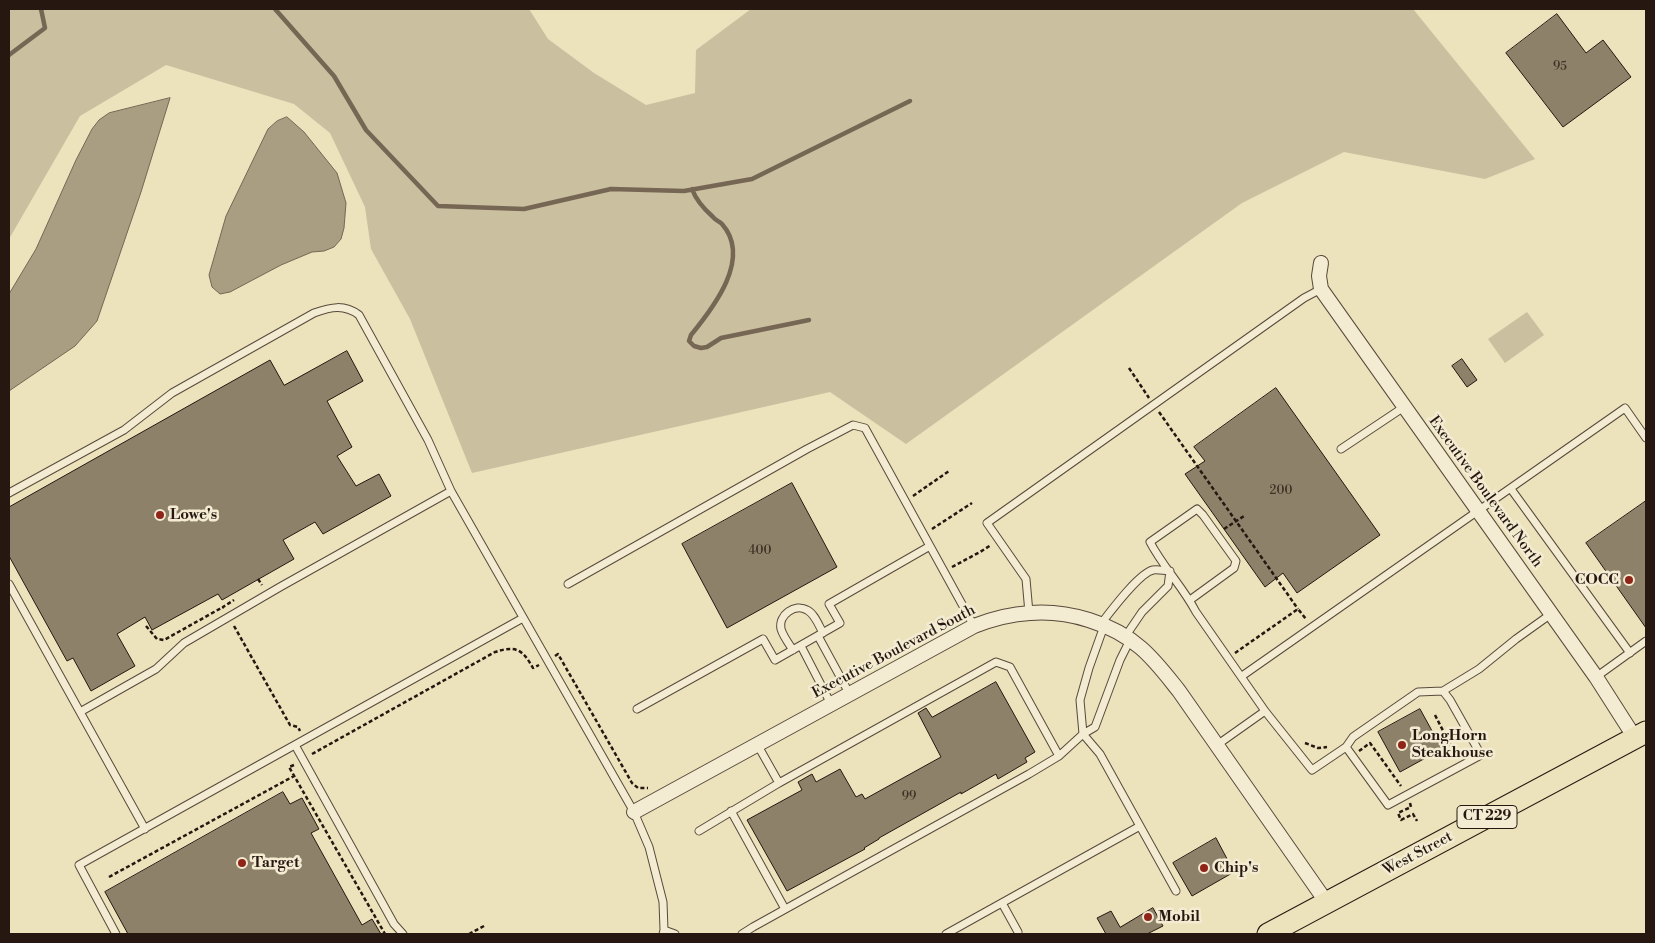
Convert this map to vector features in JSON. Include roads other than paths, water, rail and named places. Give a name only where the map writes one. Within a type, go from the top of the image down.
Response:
[{"type":"main road","name":"West Street","points":[[1268,934],[1641,735]]},
{"type":"street","points":[[1321,263],[1319,276],[1321,289]]},
{"type":"street","name":"Executive Boulevard North","points":[[1321,289],[1596,677],[1641,735]]},
{"type":"street","name":"Executive Boulevard South","points":[[634,812],[974,626],[991,620],[1029,613],[1068,615],[1102,626],[1128,638],[1155,661],[1217,745],[1327,903]]},
{"type":"lane","points":[[1029,613],[1026,579],[987,523],[1304,298],[1321,289]]},
{"type":"lane","points":[[9,493],[124,430],[172,393],[297,322],[328,308],[341,307],[351,310],[359,316],[428,440],[451,491],[634,812],[649,847],[663,902],[664,932],[675,934]]},
{"type":"lane","points":[[1341,450],[1404,407]]},
{"type":"lane","points":[[1242,676],[1625,408],[1646,438]]},
{"type":"lane","points":[[568,584],[853,425],[865,428],[974,626]]},
{"type":"lane","points":[[1511,488],[1630,653]]},
{"type":"lane","points":[[80,712],[156,669],[184,643],[451,491]]},
{"type":"lane","points":[[1190,600],[1234,568],[1236,560],[1197,508],[1150,542],[1265,711],[1312,770],[1346,747],[1353,737],[1418,692],[1443,691],[1480,669],[1516,639],[1552,614]]},
{"type":"lane","points":[[637,709],[763,639],[775,660],[801,646],[840,623],[829,604],[930,546]]},
{"type":"lane","points":[[1170,571],[1153,570],[1144,576],[1129,589],[1102,626],[1080,700],[1083,734],[1100,754],[1176,891]]},
{"type":"lane","points":[[742,934],[1059,756],[1083,734],[1095,727],[1128,638],[1142,612],[1168,586],[1170,571]]},
{"type":"lane","points":[[9,584],[145,829]]},
{"type":"lane","points":[[793,650],[782,630],[781,622],[783,616],[791,610],[798,608],[807,609],[812,614],[849,693]]},
{"type":"lane","points":[[116,934],[79,865],[523,618]]},
{"type":"lane","points":[[1596,677],[1646,641]]},
{"type":"lane","points":[[801,646],[830,704]]},
{"type":"lane","points":[[699,831],[779,783],[996,662],[1010,667],[1059,756]]},
{"type":"lane","points":[[1346,747],[1388,806],[1481,755],[1443,691]]},
{"type":"lane","points":[[1217,745],[1265,711]]},
{"type":"lane","points":[[758,744],[779,783]]},
{"type":"lane","points":[[295,745],[394,924],[403,934]]},
{"type":"lane","points":[[731,811],[785,909]]},
{"type":"lane","points":[[946,934],[1140,826]]},
{"type":"lane","points":[[1002,903],[1018,932]]},
{"type":"waterway","points":[[9,55],[45,28],[41,9]]},
{"type":"waterway","points":[[275,9],[334,76],[366,130],[438,206],[524,209],[611,189],[684,191],[752,179],[910,101]]},
{"type":"waterway","points":[[692,189],[703,208],[722,224],[730,237],[733,252],[731,267],[719,297],[691,335],[689,341],[694,346],[707,347],[721,338],[809,320]]},
{"type":"place","name":"Lowe's","points":[[160,515]]},
{"type":"place","name":"COCC","points":[[1629,580]]},
{"type":"place","name":"LongHorn Steakhouse","points":[[1402,745]]},
{"type":"place","name":"Target","points":[[242,863]]},
{"type":"place","name":"Chip's","points":[[1204,868]]},
{"type":"place","name":"Mobil","points":[[1148,917]]}]
